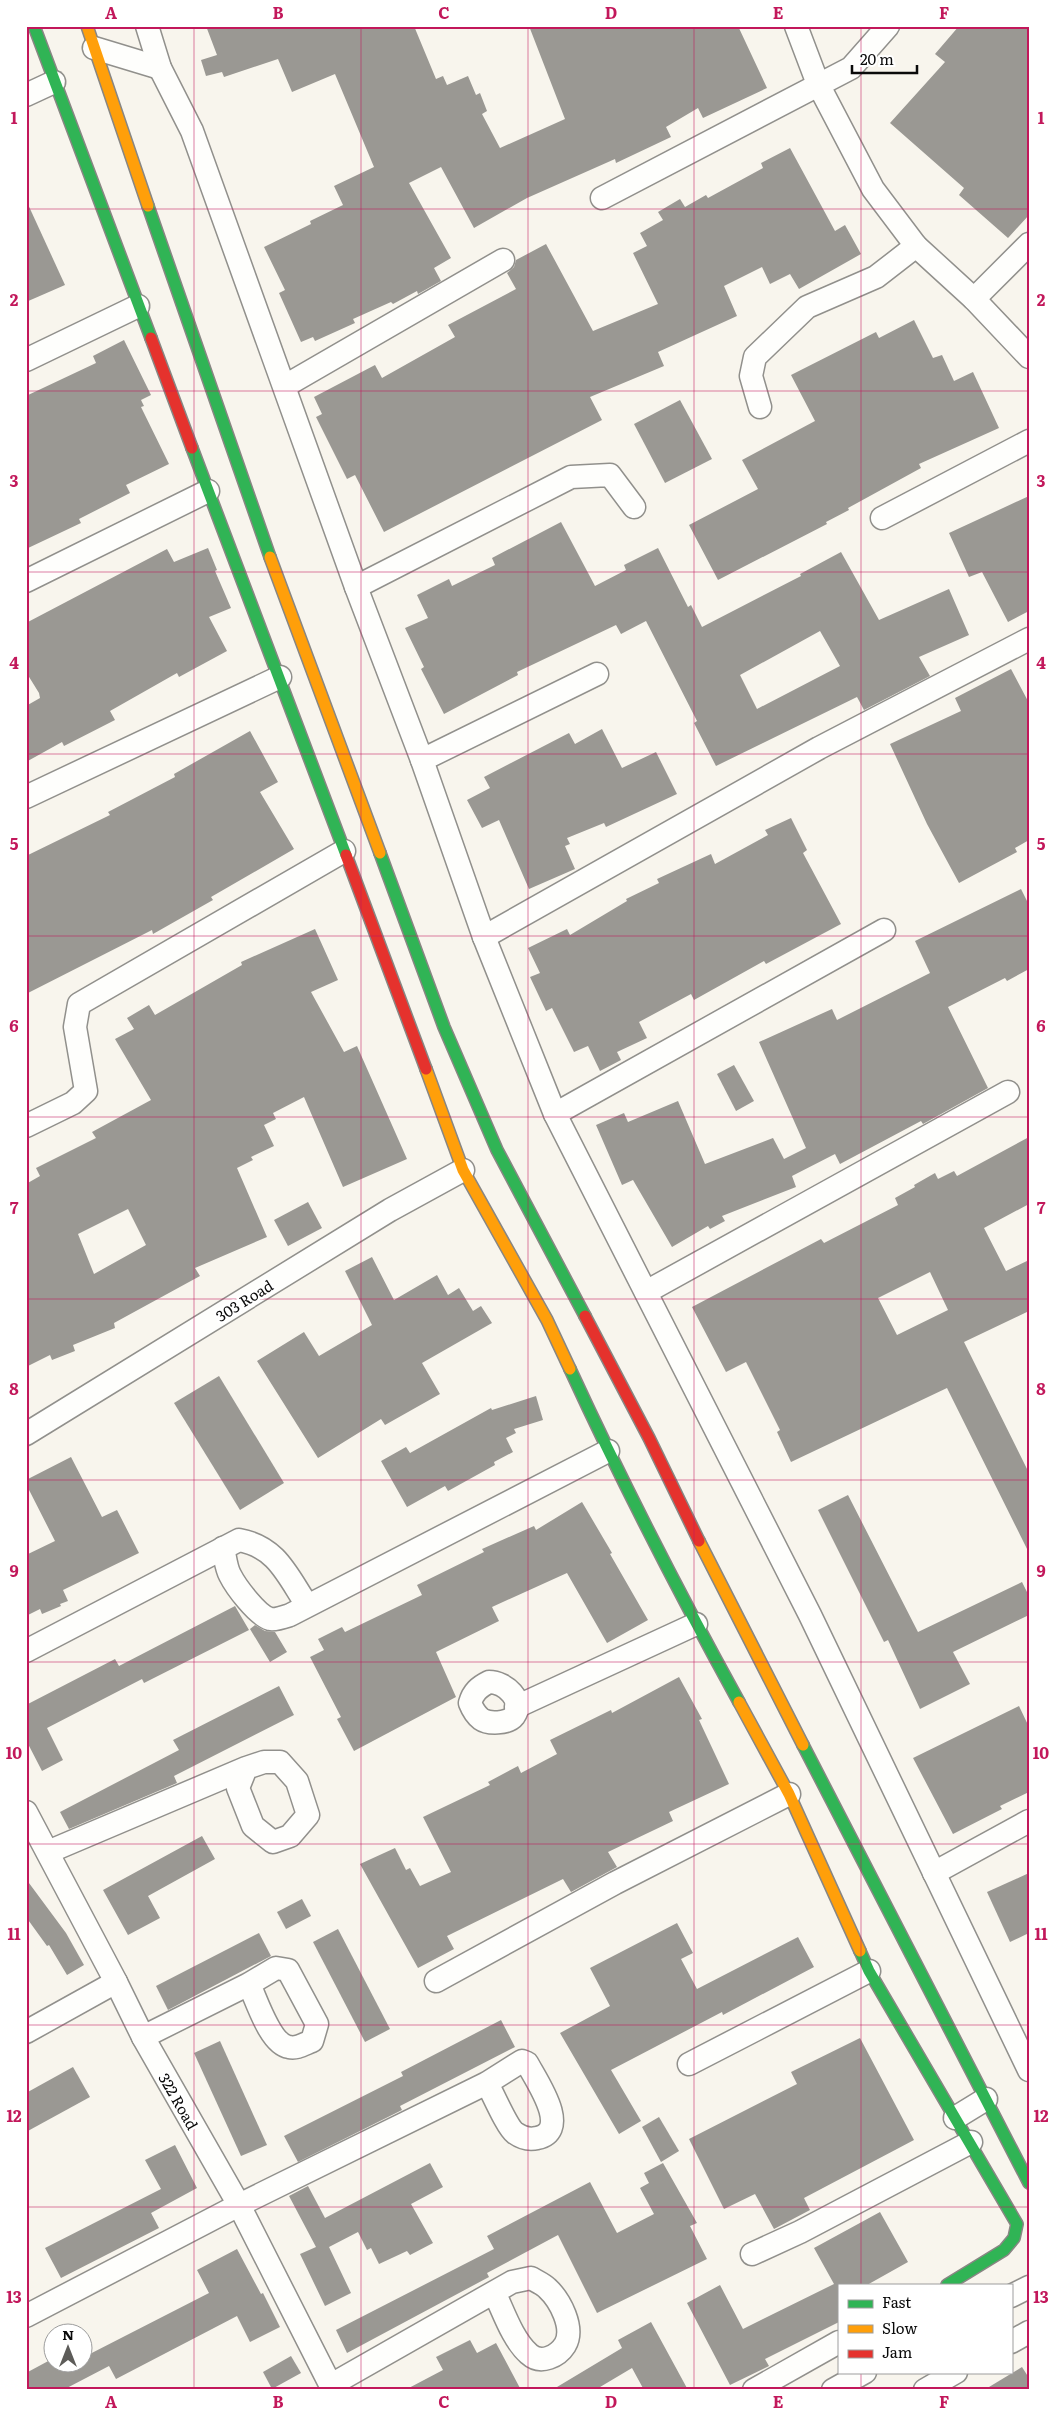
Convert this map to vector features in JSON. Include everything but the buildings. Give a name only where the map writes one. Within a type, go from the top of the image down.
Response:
[{"type":"street","points":[[34,26],[138,306],[280,677],[463,1170],[547,1320],[608,1451],[696,1624],[789,1794],[869,1971],[971,2142],[1017,2224],[1014,2238],[1004,2250],[949,2284]]},
{"type":"street","points":[[87,26],[244,489],[444,1027],[494,1142],[649,1438],[733,1611],[1029,2183]]},
{"type":"street","points":[[147,26],[160,68],[192,131],[356,587],[422,760],[484,937],[555,1114],[810,1615],[934,1873],[1024,2047],[1029,2070]]},
{"type":"street","points":[[796,26],[818,84],[873,190],[916,246],[974,299],[1029,357]]},
{"type":"street","points":[[602,198],[851,68],[888,26]]},
{"type":"street","points":[[94,48],[160,68]]},
{"type":"street","points":[[26,95],[54,82]]},
{"type":"street","points":[[974,299],[1029,244]]},
{"type":"street","points":[[760,407],[751,376],[756,357],[807,307],[876,276],[916,246]]},
{"type":"street","points":[[285,386],[503,260]]},
{"type":"street","points":[[26,360],[138,306]]},
{"type":"street","points":[[882,518],[1029,441]]},
{"type":"street","points":[[356,587],[571,478],[610,475],[634,507]]},
{"type":"street","points":[[26,581],[208,491]]},
{"type":"street","points":[[484,937],[819,748],[1029,639]]},
{"type":"street","points":[[422,760],[596,674]]},
{"type":"street","points":[[26,797],[280,677]]},
{"type":"street","points":[[26,1126],[73,1102],[86,1091],[75,1028],[80,1004],[344,851]]},
{"type":"street","points":[[555,1114],[884,930]]},
{"type":"street","points":[[646,1292],[1008,1092]]},
{"type":"street","name":"303 Road","points":[[26,1434],[390,1210],[463,1170]]},
{"type":"street","points":[[223,1548],[229,1574],[256,1609],[271,1619],[290,1615],[608,1451]]},
{"type":"street","points":[[26,1651],[240,1540],[255,1543],[270,1552],[307,1605]]},
{"type":"street","points":[[516,1707],[696,1624]]},
{"type":"street","points":[[48,1852],[246,1768]]},
{"type":"street","points":[[436,1981],[615,1883],[789,1794]]},
{"type":"street","name":"322 Road","points":[[26,1812],[143,2037],[239,2205],[332,2387]]},
{"type":"street","points":[[934,1873],[1029,1821]]},
{"type":"street","points":[[689,2064],[869,1971]]},
{"type":"street","points":[[26,2032],[116,1982]]},
{"type":"street","points":[[143,2037],[249,1984]]},
{"type":"street","points":[[26,2316],[239,2205],[487,2083]]},
{"type":"street","points":[[955,2118],[986,2099]]},
{"type":"street","points":[[752,2254],[800,2232],[971,2142]]},
{"type":"street","points":[[1012,2295],[1029,2286]]},
{"type":"street","points":[[332,2387],[494,2294]]},
{"type":"street","points":[[1012,2341],[1029,2332]]},
{"type":"street","points":[[754,2390],[838,2343]]},
{"type":"street","points":[[833,2390],[861,2374]]},
{"type":"street","points":[[925,2390],[953,2374]]},
{"type":"traffic: fast","points":[[34,26],[151,338]]},
{"type":"traffic: fast","points":[[148,206],[270,557]]},
{"type":"traffic: fast","points":[[192,448],[346,855]]},
{"type":"traffic: fast","points":[[380,853],[444,1027],[497,1150],[585,1316]]},
{"type":"traffic: fast","points":[[570,1369],[652,1537],[739,1702]]},
{"type":"traffic: fast","points":[[803,1745],[1029,2183]]},
{"type":"traffic: fast","points":[[860,1951],[869,1971],[1017,2224],[1014,2238],[1004,2250],[949,2284]]},
{"type":"traffic: slow","points":[[87,26],[148,206]]},
{"type":"traffic: slow","points":[[270,557],[380,853]]},
{"type":"traffic: slow","points":[[426,1069],[463,1170],[547,1320],[570,1369]]},
{"type":"traffic: slow","points":[[699,1541],[803,1745]]},
{"type":"traffic: slow","points":[[739,1702],[789,1794],[860,1951]]},
{"type":"traffic: jam","points":[[151,338],[192,448]]},
{"type":"traffic: jam","points":[[346,855],[426,1069]]},
{"type":"traffic: jam","points":[[585,1316],[649,1438],[699,1541]]}]
